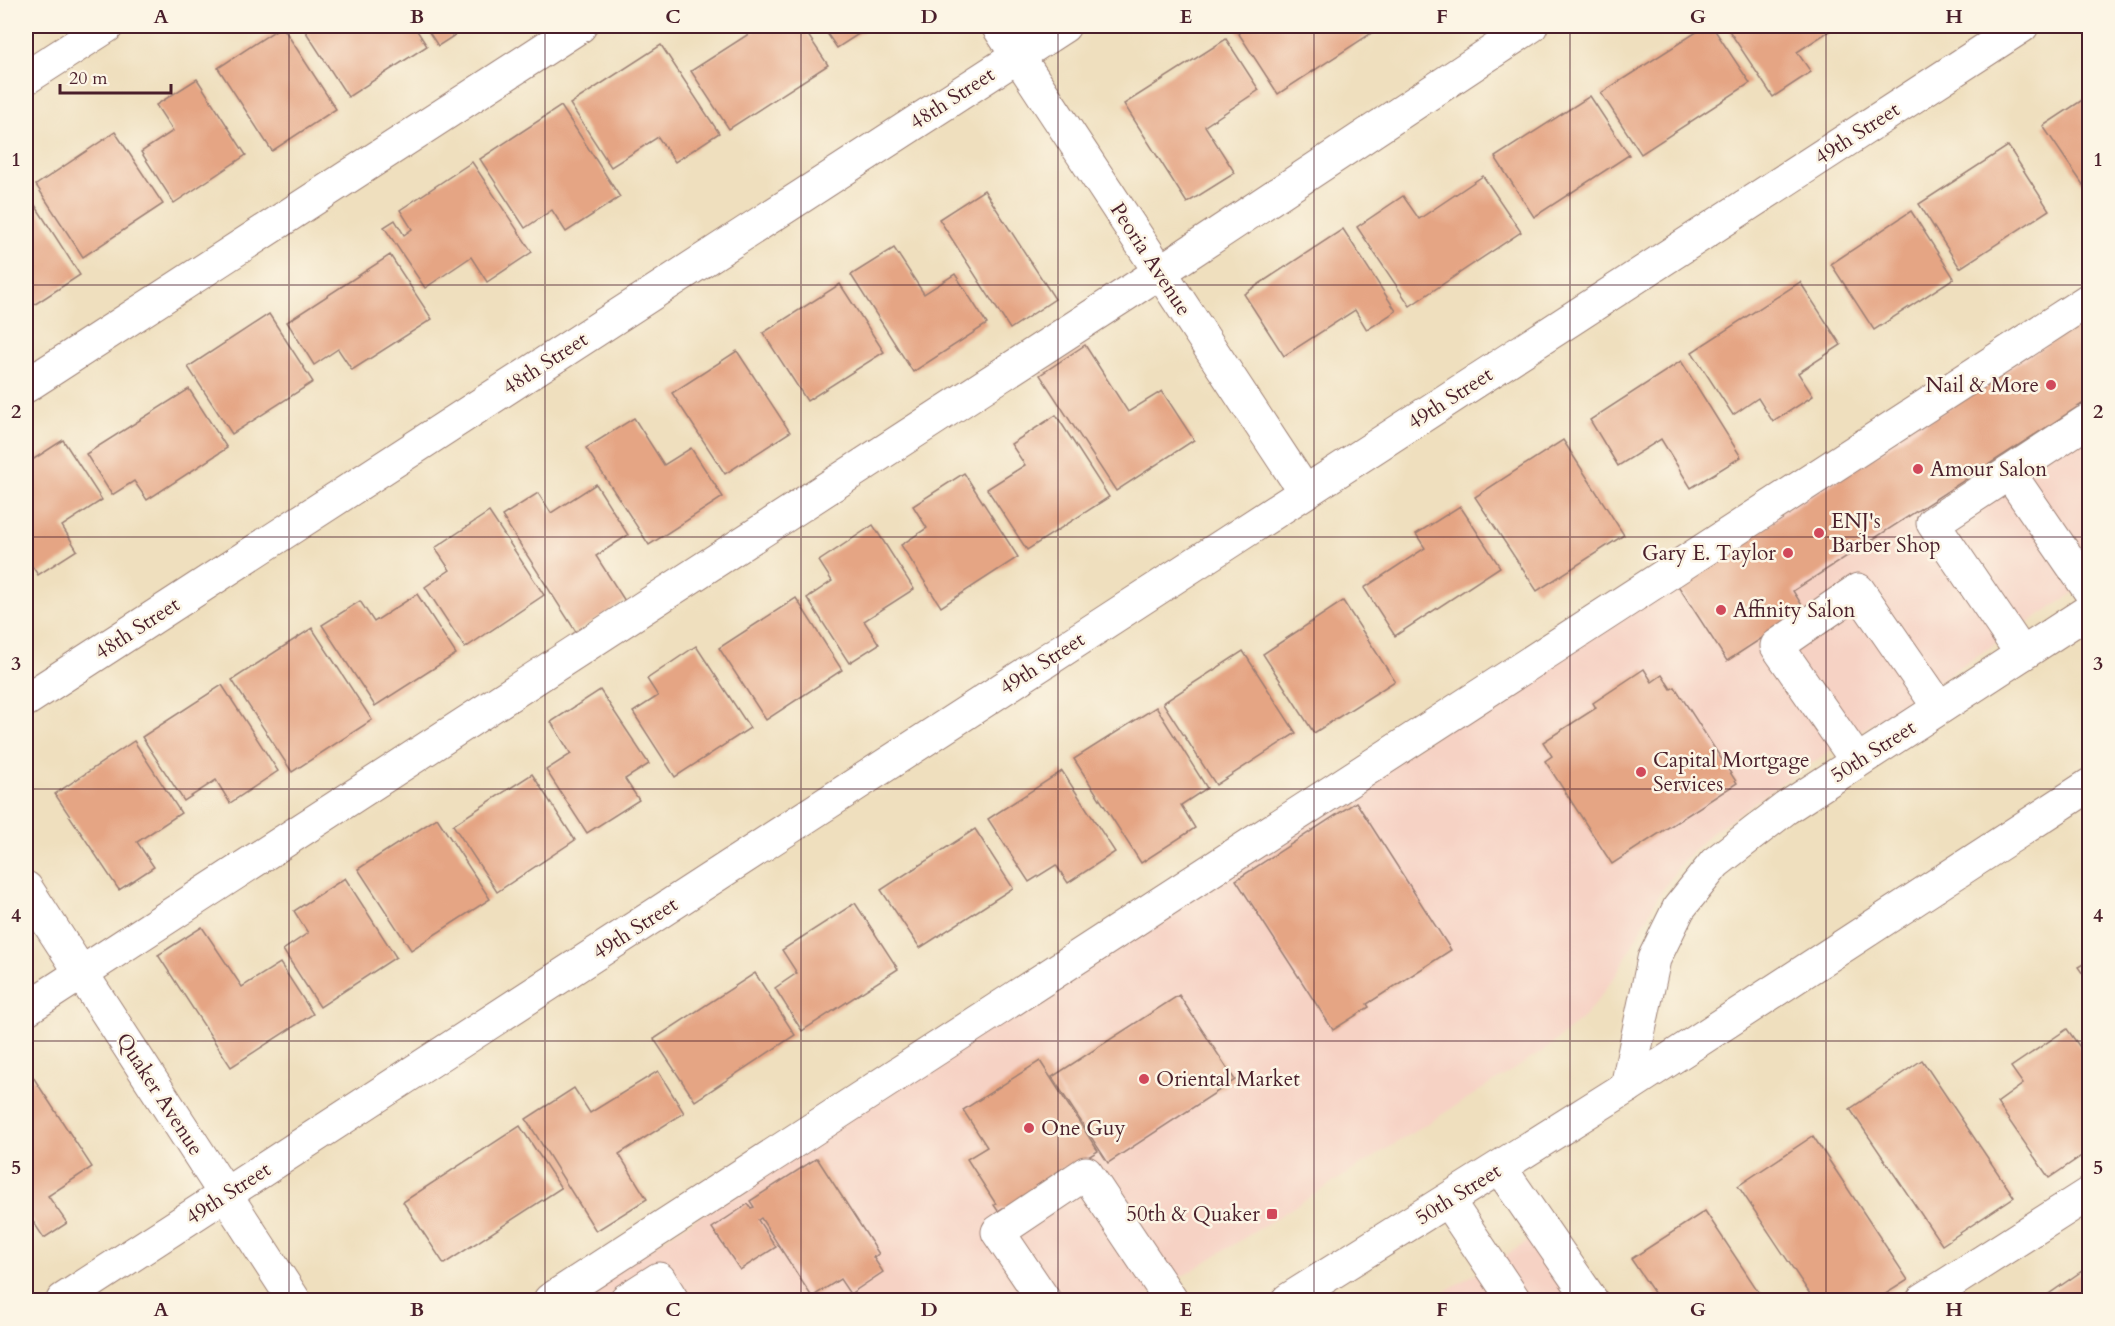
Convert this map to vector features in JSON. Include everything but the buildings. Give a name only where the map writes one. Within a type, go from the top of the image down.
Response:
[{"type":"street","points":[[26,78],[107,26]]},
{"type":"street","points":[[26,386],[580,26]]},
{"type":"street","name":"Peoria Avenue","points":[[998,26],[1305,492]]},
{"type":"street","name":"48th Street","points":[[26,700],[1064,26]]},
{"type":"street","points":[[26,1009],[1160,273],[1531,26]]},
{"type":"street","name":"49th Street","points":[[63,1300],[2022,26]]},
{"type":"street","points":[[550,1300],[2090,299]]},
{"type":"street","points":[[2022,654],[1933,523],[2086,422],[2090,427]]},
{"type":"street","points":[[2009,472],[2090,591]]},
{"type":"street","points":[[1857,761],[1778,646],[1858,590],[1940,707]]},
{"type":"street","name":"50th Street","points":[[1627,1087],[1654,958],[1678,908],[1714,863],[1786,808],[2090,610]]},
{"type":"street","name":"50th Street","points":[[1305,1296],[2090,785]]},
{"type":"street","name":"Quaker Avenue","points":[[26,888],[294,1300]]},
{"type":"street","points":[[1500,1168],[1591,1300]]},
{"type":"street","points":[[1044,1300],[998,1232],[1086,1173],[1171,1300]]},
{"type":"street","points":[[1923,1300],[2090,1193]]},
{"type":"street","points":[[1448,1201],[1514,1300]]},
{"type":"street","points":[[626,1300],[658,1280],[672,1300]]},
{"type":"shaded area","points":[[2089,309],[2089,583],[1792,776],[1710,834],[1682,862],[1659,895],[1617,974],[1586,1015],[1548,1048],[1188,1273],[1140,1300],[571,1300]]},
{"type":"shaded area","points":[[1537,1236],[1580,1300],[1431,1300]]},
{"type":"place","name":"Nail & More","points":[[2051,385]]},
{"type":"place","name":"Amour Salon","points":[[1918,469]]},
{"type":"place","name":"ENJ's Barber Shop","points":[[1819,533]]},
{"type":"place","name":"Gary E. Taylor","points":[[1788,553]]},
{"type":"place","name":"Affinity Salon","points":[[1721,610]]},
{"type":"place","name":"Capital Mortgage Services","points":[[1641,772]]},
{"type":"place","name":"Oriental Market","points":[[1144,1079]]},
{"type":"place","name":"One Guy","points":[[1029,1128]]},
{"type":"place","name":"50th & Quaker","points":[[1272,1214]]}]
